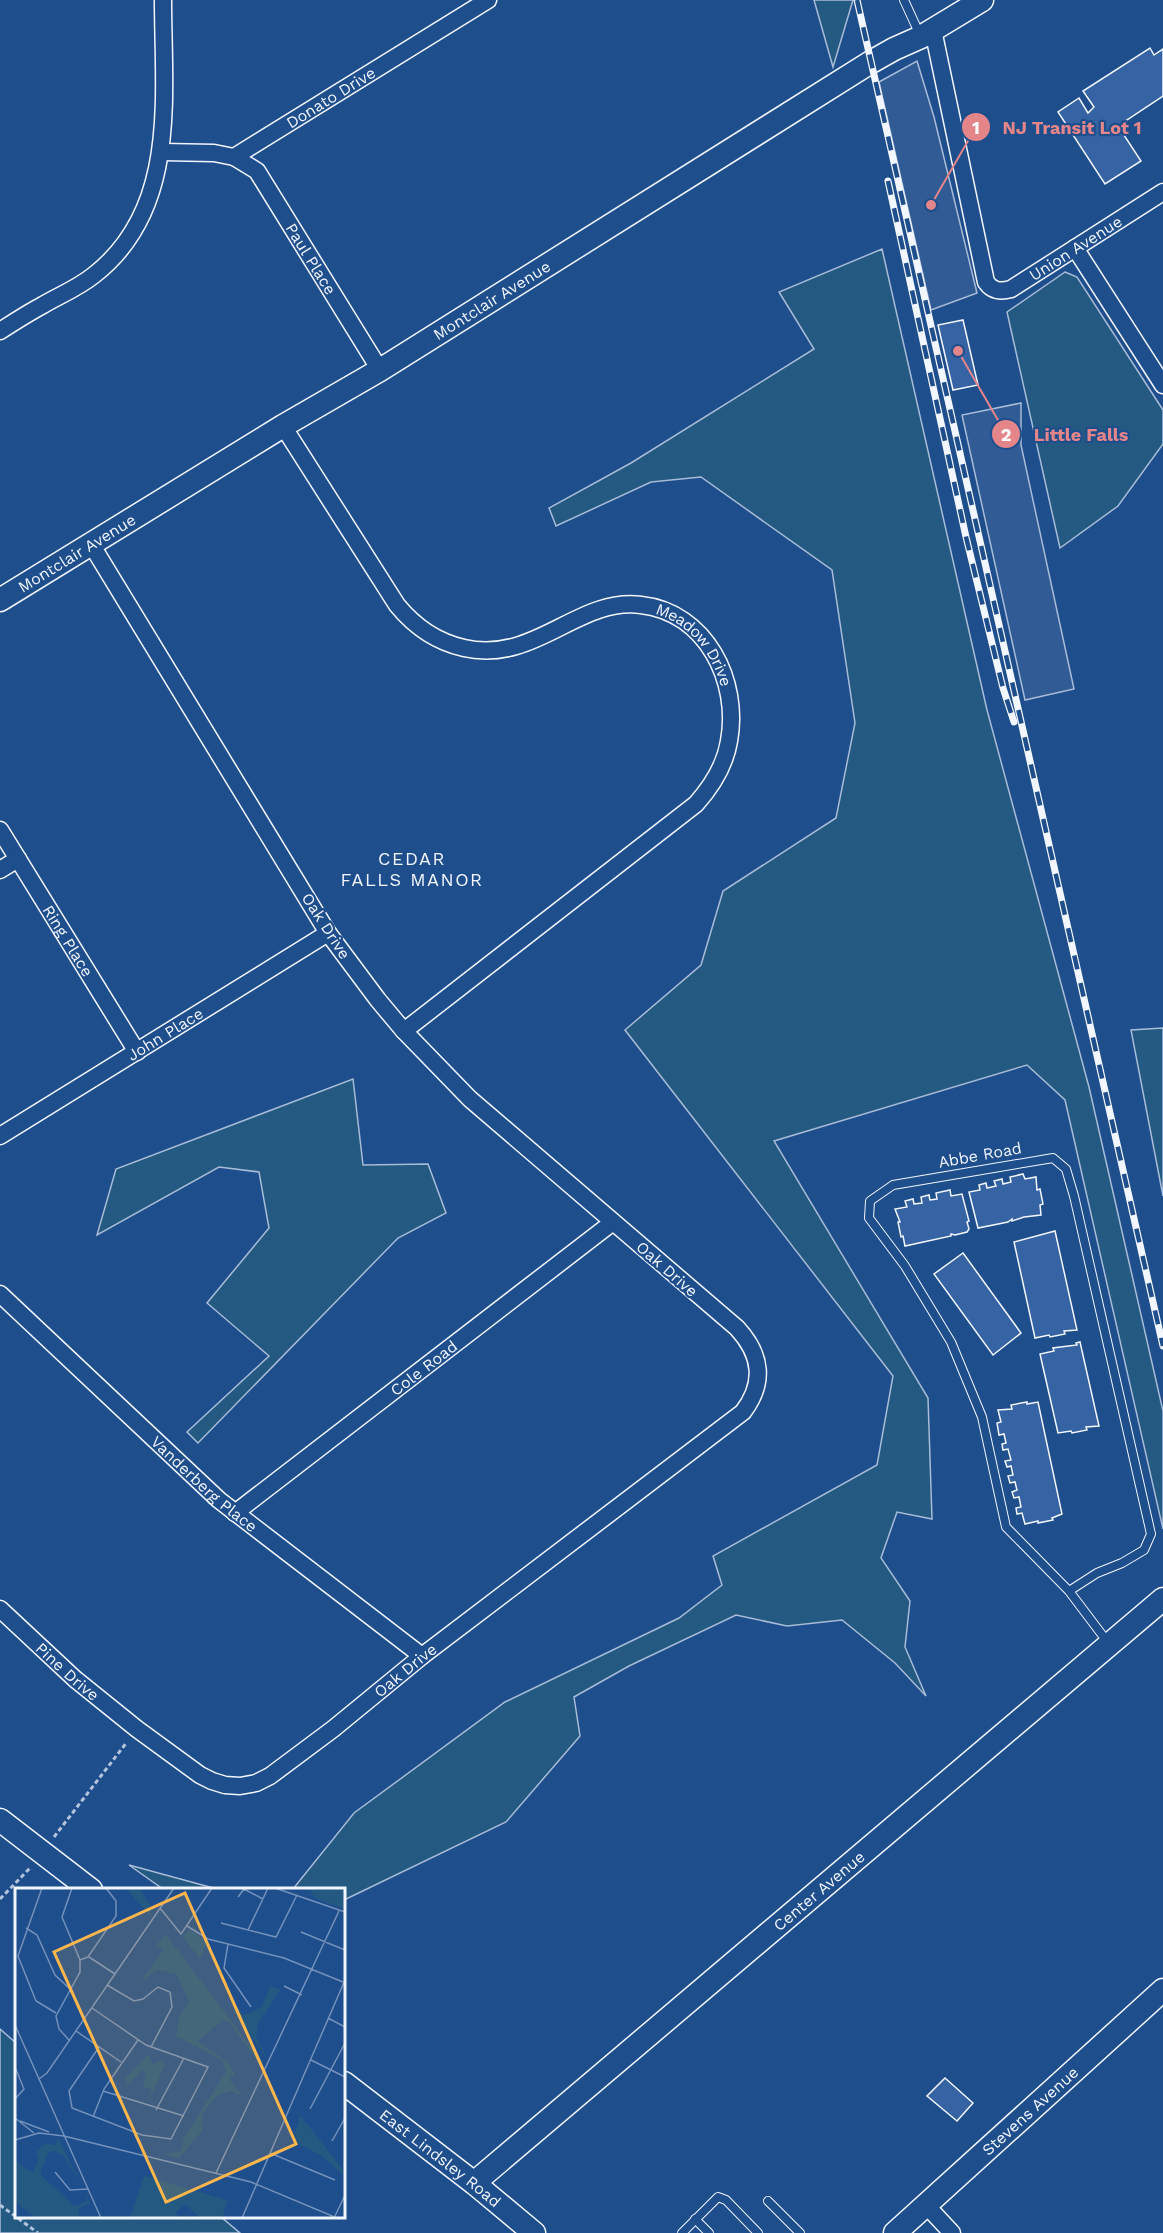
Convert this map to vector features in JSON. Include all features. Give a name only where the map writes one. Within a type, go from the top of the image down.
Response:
[{"type":"street","points":[[0,331],[75,289],[95,275],[127,241],[139,221],[156,177],[162,152],[163,0]]},
{"type":"street","name":"Donato Drive","points":[[234,156],[488,0]]},
{"type":"street","name":"Montclair Avenue","points":[[0,600],[283,426],[380,370],[871,62],[927,34],[982,0]]},
{"type":"street","name":"Union Avenue","points":[[927,34],[986,282],[990,288],[1011,289],[1163,192]]},
{"type":"street","points":[[162,152],[214,153],[234,156]]},
{"type":"street","name":"Paul Place","points":[[234,156],[257,171],[380,370]]},
{"type":"street","points":[[1075,248],[1163,385]]},
{"type":"street","name":"Meadow Drive","points":[[283,426],[397,605],[406,616],[429,634],[455,646],[472,650],[506,650],[523,645],[600,609],[626,604],[652,606],[680,618],[703,637],[714,652],[728,687],[731,705],[729,742],[717,776],[696,804],[404,1031]]},
{"type":"street","name":"Oak Drive","points":[[91,544],[328,933],[352,967],[404,1031],[470,1099],[746,1337],[756,1358],[758,1381],[755,1392],[743,1412],[422,1656],[324,1736],[270,1776],[248,1785],[218,1784],[137,1729]]},
{"type":"street","name":"Ring Place","points":[[0,830],[137,1052]]},
{"type":"street","points":[[0,870],[18,859]]},
{"type":"street","name":"John Place","points":[[0,1136],[328,933]]},
{"type":"street","name":"Cole Road","points":[[235,1513],[613,1222]]},
{"type":"street","name":"Vanderberg Place","points":[[0,1294],[235,1513],[422,1656]]},
{"type":"street","name":"Center Avenue","points":[[474,2183],[1163,1599]]},
{"type":"street","name":"Pine Drive","points":[[0,1610],[75,1679],[137,1729]]},
{"type":"street","points":[[0,1820],[88,1888]]},
{"type":"street","name":"Stevens Avenue","points":[[895,2233],[1163,1990]]},
{"type":"street","name":"East Lindsley Road","points":[[345,2084],[474,2183],[534,2233]]},
{"type":"street","points":[[926,2205],[952,2233]]},
{"type":"lane","points":[[904,0],[927,34]]},
{"type":"lane","name":"Abbe Road","points":[[1069,1591],[1097,1573],[1122,1563],[1144,1550],[1151,1534],[1066,1169],[1053,1158],[893,1185],[870,1201],[869,1218],[905,1266],[951,1342],[982,1417],[1006,1527],[1069,1591],[1109,1645]]},
{"type":"lane","points":[[682,2233],[718,2198],[726,2200],[758,2233]]},
{"type":"lane","points":[[768,2201],[800,2233]]},
{"type":"lane","points":[[695,2219],[709,2233]]},
{"type":"path","points":[[0,1899],[42,1853],[137,1729]]},
{"type":"path","points":[[0,2205],[15,2216]]},
{"type":"path","points":[[18,2218],[38,2233]]},
{"type":"shaded area","points":[[814,0],[853,0],[833,67]]},
{"type":"shaded area","points":[[917,61],[934,117],[977,293],[931,310],[879,82]]},
{"type":"shaded area","points":[[882,249],[987,710],[1089,1087],[1163,1411],[1163,1529],[1065,1100],[1027,1065],[774,1141],[928,1398],[932,1519],[897,1512],[881,1558],[910,1601],[905,1647],[926,1696],[895,1663],[842,1620],[787,1626],[736,1615],[629,1666],[574,1697],[580,1736],[506,1822],[345,1900],[345,1888],[294,1888],[354,1813],[505,1702],[679,1618],[722,1585],[713,1556],[877,1465],[893,1376],[625,1030],[701,965],[723,891],[836,818],[855,723],[832,570],[701,477],[651,482],[556,526],[549,508],[631,463],[814,349],[779,292]]},
{"type":"shaded area","points":[[1065,272],[1077,277],[1163,410],[1163,444],[1118,506],[1060,548],[1007,312]]},
{"type":"shaded area","points":[[1021,403],[1021,445],[1074,689],[1025,700],[962,415]]},
{"type":"shaded area","points":[[1163,1028],[1163,1196],[1131,1030]]},
{"type":"shaded area","points":[[353,1079],[363,1165],[428,1164],[446,1213],[398,1238],[198,1443],[187,1432],[269,1356],[207,1303],[269,1228],[259,1172],[219,1167],[97,1235],[116,1169]]},
{"type":"shaded area","points":[[129,1865],[213,1888],[162,1888]]},
{"type":"shaded area","points":[[0,2029],[15,2042],[15,2218],[222,2218],[240,2233],[0,2233]]},
{"type":"building","points":[[1150,48],[1154,55],[1163,49],[1163,96],[1118,126],[1141,161],[1105,184],[1058,112],[1079,98],[1088,113],[1094,107],[1083,91]]},
{"type":"building","points":[[963,320],[978,385],[953,390],[938,325]]},
{"type":"building","points":[[1023,1174],[1025,1179],[1036,1177],[1037,1190],[1040,1189],[1043,1204],[1040,1205],[1041,1215],[1012,1221],[1012,1219],[1008,1222],[978,1228],[969,1192],[980,1190],[979,1185],[986,1183],[987,1188],[996,1186],[994,1181],[1002,1179],[1003,1184],[1011,1182],[1010,1177]]},
{"type":"building","points":[[950,1190],[951,1196],[962,1194],[969,1221],[967,1232],[905,1246],[895,1209],[907,1207],[905,1201],[913,1199],[914,1204],[922,1203],[921,1197],[929,1195],[930,1200],[937,1199],[936,1193]]},
{"type":"building","points":[[1055,1231],[1077,1330],[1064,1331],[1065,1334],[1050,1337],[1049,1335],[1035,1338],[1014,1242]]},
{"type":"building","points":[[963,1253],[1021,1333],[993,1355],[934,1274]]},
{"type":"building","points":[[1080,1342],[1099,1426],[1086,1427],[1087,1430],[1072,1433],[1071,1431],[1058,1433],[1040,1354],[1054,1351],[1053,1348],[1077,1345],[1076,1343]]},
{"type":"building","points":[[1027,1402],[1027,1404],[1038,1402],[1062,1514],[1052,1518],[1053,1520],[1025,1524],[1022,1513],[1017,1514],[1016,1508],[1021,1507],[1019,1497],[1014,1498],[1012,1492],[1017,1490],[1015,1482],[1010,1483],[1008,1476],[1013,1475],[1011,1466],[1007,1467],[1005,1461],[1011,1460],[1008,1449],[1003,1450],[1002,1444],[1006,1443],[1004,1434],[999,1435],[997,1423],[1001,1422],[998,1410],[1012,1409],[1011,1405]]},
{"type":"building","points":[[945,2078],[973,2103],[957,2121],[927,2096]]},
{"type":"railway","points":[[857,0],[1163,1346]]},
{"type":"railway","points":[[888,181],[966,537],[1003,688],[1014,722]]},
{"type":"place","name":"NJ Transit Lot 1","points":[[931,205]]},
{"type":"place","name":"Little Falls","points":[[958,351]]},
{"type":"district","name":"CEDAR FALLS MANOR","points":[[412,868]]}]
